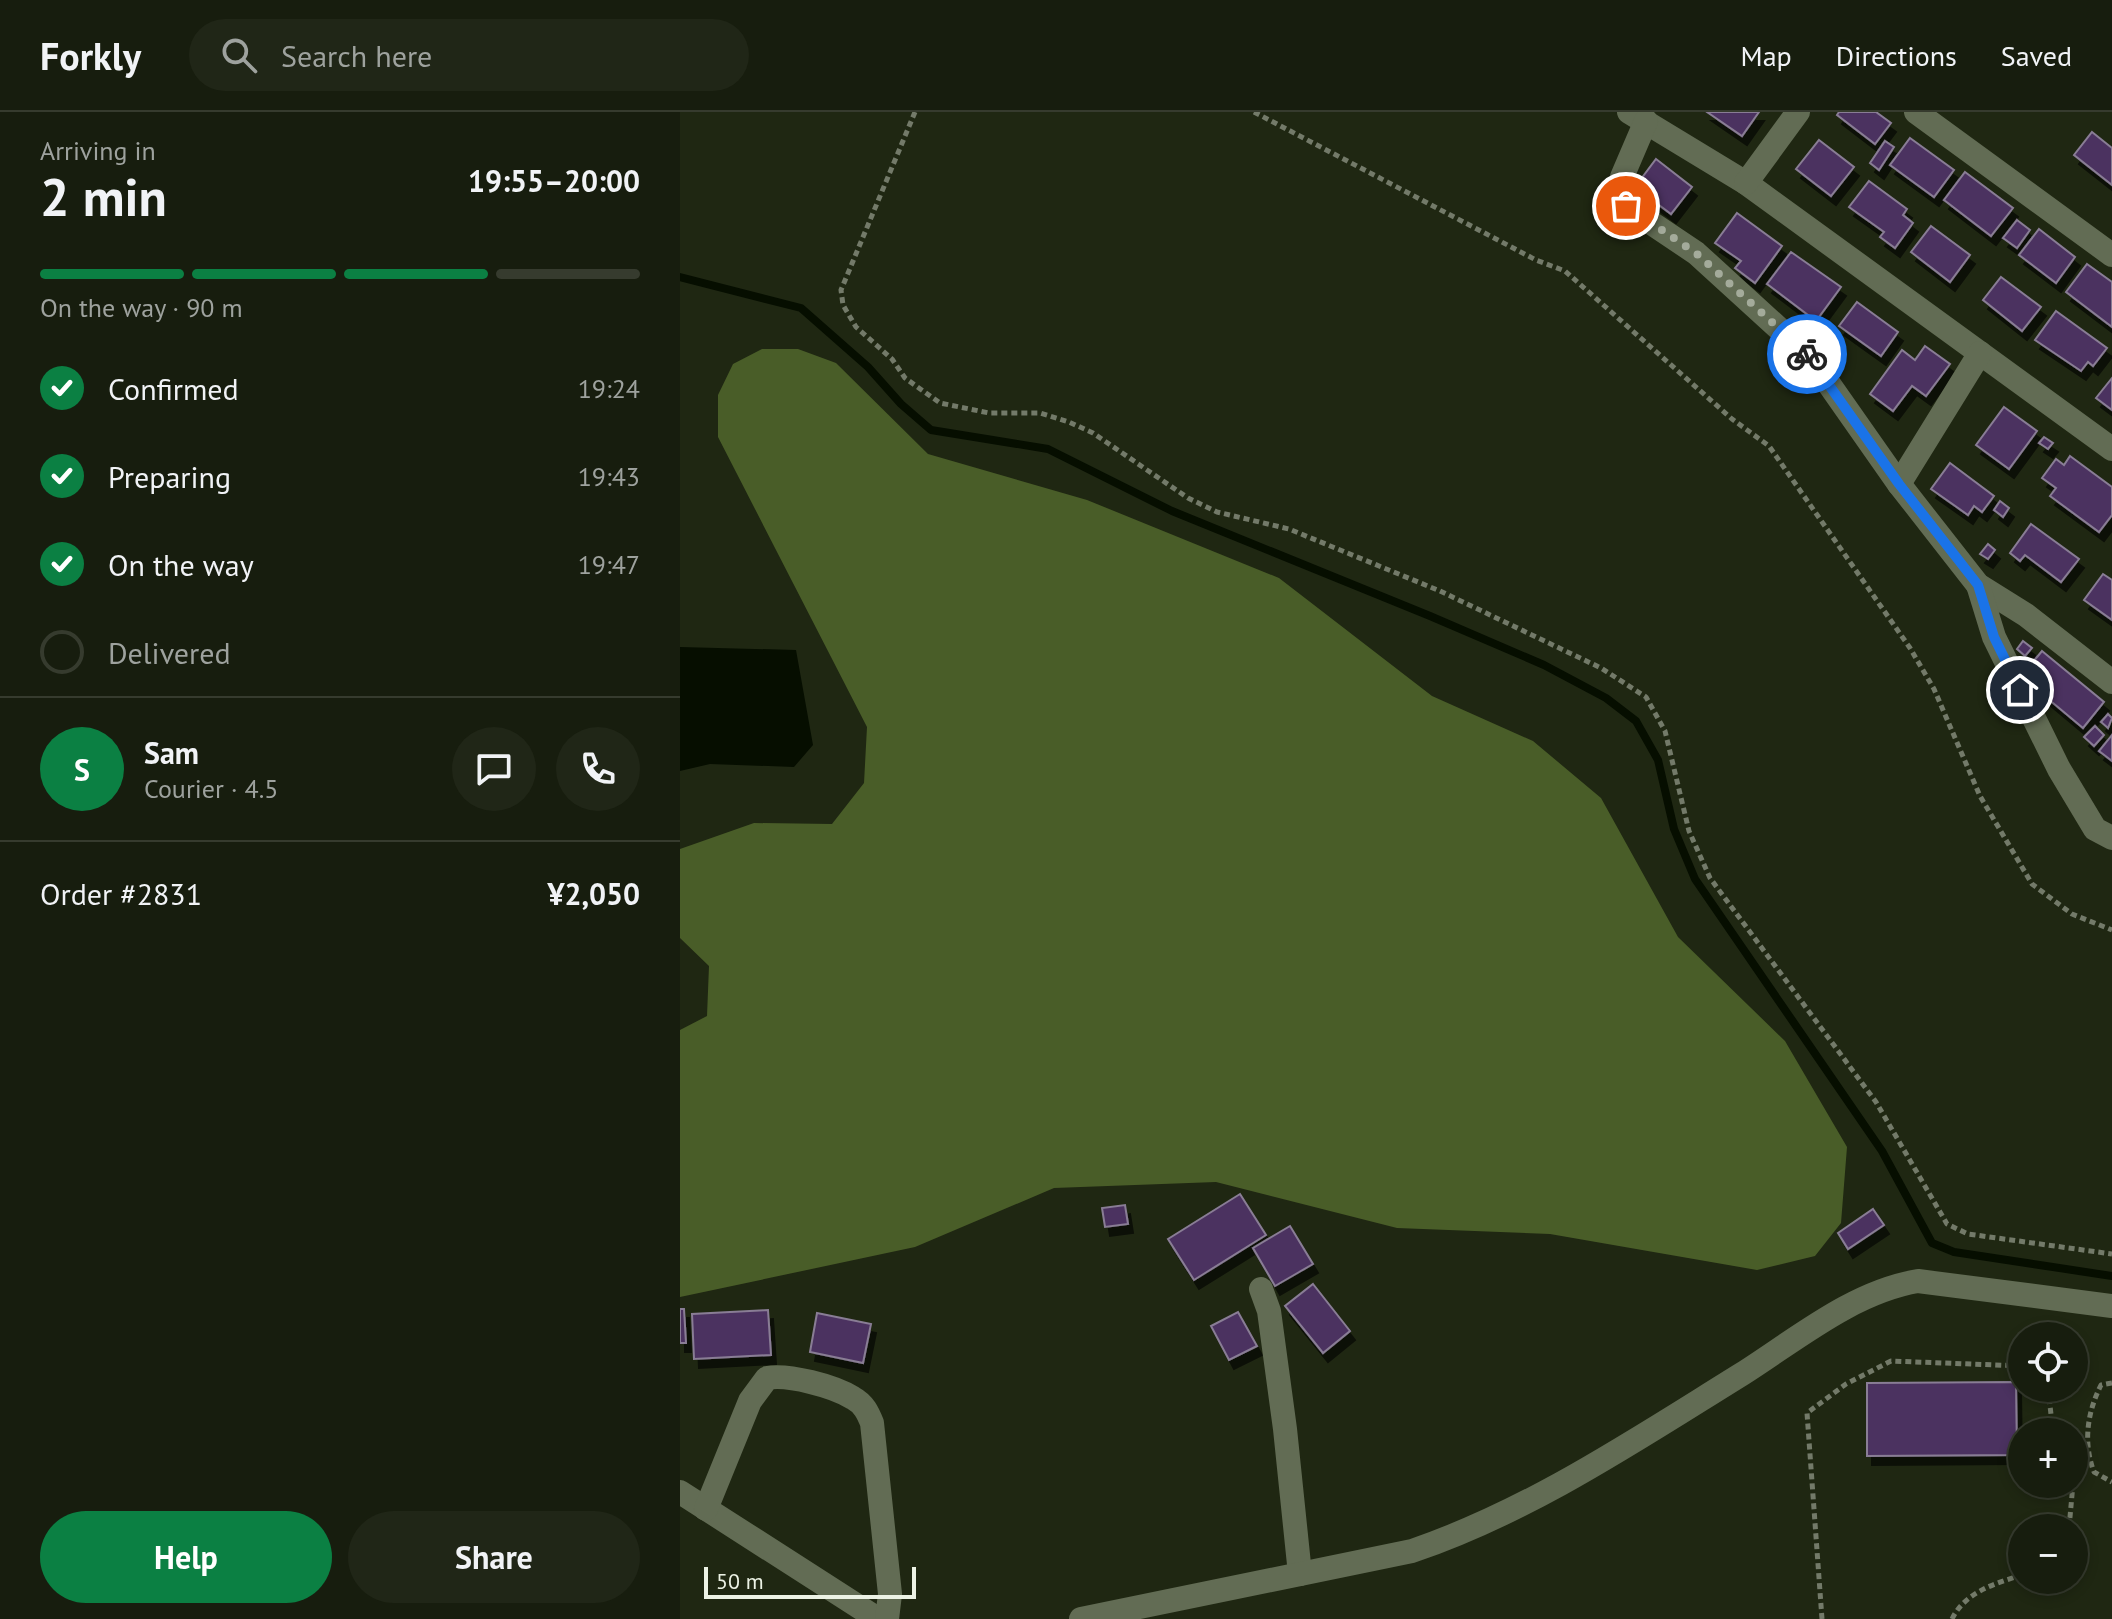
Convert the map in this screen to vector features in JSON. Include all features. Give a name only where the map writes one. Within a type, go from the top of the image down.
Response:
[{"type":"street","points":[[1746,183],[1798,112]]},
{"type":"street","points":[[1916,112],[2112,255]]},
{"type":"street","points":[[2112,449],[1746,183],[1638,116],[1622,177],[1622,196],[1626,206],[1696,253],[1810,357],[1899,484],[1978,585],[2026,615],[2112,682]]},
{"type":"street","points":[[1899,484],[1980,353]]},
{"type":"street","points":[[1978,585],[1994,637],[2059,769],[2095,829],[2112,838]]},
{"type":"street","points":[[1081,1619],[1412,1551],[1495,1519],[1668,1420],[1860,1299],[1898,1284],[1918,1281],[2112,1306]]},
{"type":"street","points":[[1261,1289],[1269,1311],[1300,1574]]},
{"type":"street","points":[[706,1509],[750,1401],[767,1378],[783,1375],[853,1397],[866,1408],[872,1423],[890,1594],[887,1619]]},
{"type":"street","points":[[680,1492],[878,1619]]},
{"type":"path","points":[[915,112],[841,290],[843,305],[856,327],[892,359],[905,378],[940,403],[989,413],[1040,413],[1093,433],[1197,503],[1217,512],[1289,529],[1440,591],[1601,668],[1646,697],[1665,731],[1689,831],[1710,878],[1876,1102],[1947,1224],[1968,1234],[2112,1254]]},
{"type":"path","points":[[1254,112],[1536,260],[1565,271],[1732,419],[1769,446],[1910,648],[1934,689],[1980,796],[2032,884],[2072,914],[2112,930]]},
{"type":"path","points":[[1822,1619],[1807,1413],[1846,1384],[1891,1361],[2008,1365]]},
{"type":"path","points":[[2088,1444],[2092,1403],[2101,1385],[2112,1383]]},
{"type":"path","points":[[2088,1457],[2094,1472],[2112,1482]]},
{"type":"path","points":[[1952,1619],[1964,1601],[1993,1584],[2008,1579]]},
{"type":"green space","points":[[762,349],[798,349],[836,363],[928,454],[1087,500],[1279,578],[1432,696],[1533,741],[1601,798],[1678,937],[1785,1041],[1847,1147],[1841,1223],[1815,1256],[1757,1270],[1550,1234],[1397,1228],[1216,1182],[1054,1188],[915,1247],[680,1297],[680,1030],[707,1016],[709,966],[680,938],[680,849],[754,823],[832,824],[864,783],[867,727],[718,437],[718,395],[733,364]]},
{"type":"shaded area","points":[[680,647],[796,650],[813,745],[794,767],[710,764],[680,771]]},
{"type":"building","points":[[1707,112],[1759,112],[1742,136]]},
{"type":"building","points":[[1839,112],[1876,112],[1891,123],[1875,144],[1837,115]]},
{"type":"building","points":[[2092,132],[2112,148],[2112,185],[2074,155]]},
{"type":"building","points":[[1910,138],[1954,170],[1934,197],[1890,165]]},
{"type":"building","points":[[1819,140],[1854,167],[1831,196],[1796,169]]},
{"type":"building","points":[[1885,141],[1894,147],[1879,170],[1870,163]]},
{"type":"building","points":[[1656,159],[1692,187],[1671,214],[1635,187]]},
{"type":"building","points":[[1965,172],[2013,208],[1991,236],[1944,200]]},
{"type":"building","points":[[1869,181],[1907,209],[1903,215],[1913,223],[1895,248],[1880,237],[1884,232],[1849,207]]},
{"type":"building","points":[[1737,213],[1782,246],[1755,283],[1735,268],[1741,261],[1715,243]]},
{"type":"building","points":[[2017,220],[2030,230],[2017,248],[2003,238]]},
{"type":"building","points":[[1931,226],[1970,255],[1950,282],[1911,252]]},
{"type":"building","points":[[2039,229],[2075,257],[2056,283],[2019,255]]},
{"type":"building","points":[[1791,252],[1841,287],[1816,321],[1767,284]]},
{"type":"building","points":[[2087,264],[2112,282],[2112,327],[2066,292]]},
{"type":"building","points":[[2001,277],[2041,307],[2022,331],[1983,300]]},
{"type":"building","points":[[1857,302],[1898,332],[1881,356],[1839,326]]},
{"type":"building","points":[[2056,311],[2107,348],[2093,366],[2088,362],[2081,371],[2035,340]]},
{"type":"building","points":[[1925,346],[1950,364],[1926,396],[1912,386],[1893,411],[1870,394],[1902,350],[1915,360]]},
{"type":"building","points":[[2112,378],[2112,410],[2096,398]]},
{"type":"building","points":[[2004,407],[2037,431],[2009,469],[1976,445]]},
{"type":"building","points":[[2044,437],[2053,443],[2048,449],[2039,443]]},
{"type":"building","points":[[2070,456],[2112,487],[2112,515],[2099,532],[2050,496],[2056,488],[2042,478],[2056,459],[2064,465]]},
{"type":"building","points":[[1950,463],[1994,496],[1982,512],[1974,506],[1968,515],[1931,489]]},
{"type":"building","points":[[2000,501],[2009,508],[2003,517],[1994,510]]},
{"type":"building","points":[[2031,524],[2079,559],[2061,582],[2025,555],[2020,561],[2010,553]]},
{"type":"building","points":[[1988,544],[1995,550],[1988,559],[1980,554]]},
{"type":"building","points":[[2103,574],[2112,580],[2112,620],[2084,600]]},
{"type":"building","points":[[2023,641],[2032,648],[2025,656],[2017,649]]},
{"type":"building","points":[[2042,651],[2104,702],[2083,728],[2035,688],[2042,680],[2028,668]]},
{"type":"building","points":[[2108,714],[2112,718],[2108,728],[2101,722]]},
{"type":"building","points":[[2095,726],[2104,735],[2094,746],[2084,737]]},
{"type":"building","points":[[2112,735],[2112,761],[2099,751]]},
{"type":"building","points":[[1240,1194],[1266,1235],[1194,1280],[1168,1239]]},
{"type":"building","points":[[1125,1205],[1128,1224],[1105,1227],[1102,1208]]},
{"type":"building","points":[[1873,1209],[1884,1225],[1848,1249],[1838,1233]]},
{"type":"building","points":[[1290,1226],[1313,1264],[1275,1286],[1253,1248]]},
{"type":"building","points":[[1313,1284],[1350,1331],[1323,1353],[1285,1306]]},
{"type":"building","points":[[680,1309],[684,1309],[686,1343],[680,1343]]},
{"type":"building","points":[[768,1310],[771,1355],[694,1359],[692,1314]]},
{"type":"building","points":[[1238,1312],[1257,1346],[1229,1360],[1211,1326]]},
{"type":"building","points":[[817,1313],[871,1324],[863,1363],[810,1352]]},
{"type":"building","points":[[2008,1382],[2008,1402],[2016,1402],[2016,1418],[2008,1418],[2008,1455],[1867,1456],[1867,1383]]},
{"type":"waterway","points":[[680,277],[801,308],[868,367],[901,404],[931,430],[1048,449],[1172,511],[1544,665],[1606,698],[1636,721],[1658,760],[1674,829],[1695,879],[1882,1151],[1932,1243],[1954,1252],[2112,1276]]},
{"type":"way so far","points":[[1626,206],[1696,253],[1807,354]]},
{"type":"route","points":[[1807,354],[1899,484],[1978,585],[1994,637],[2020,690]]}]
